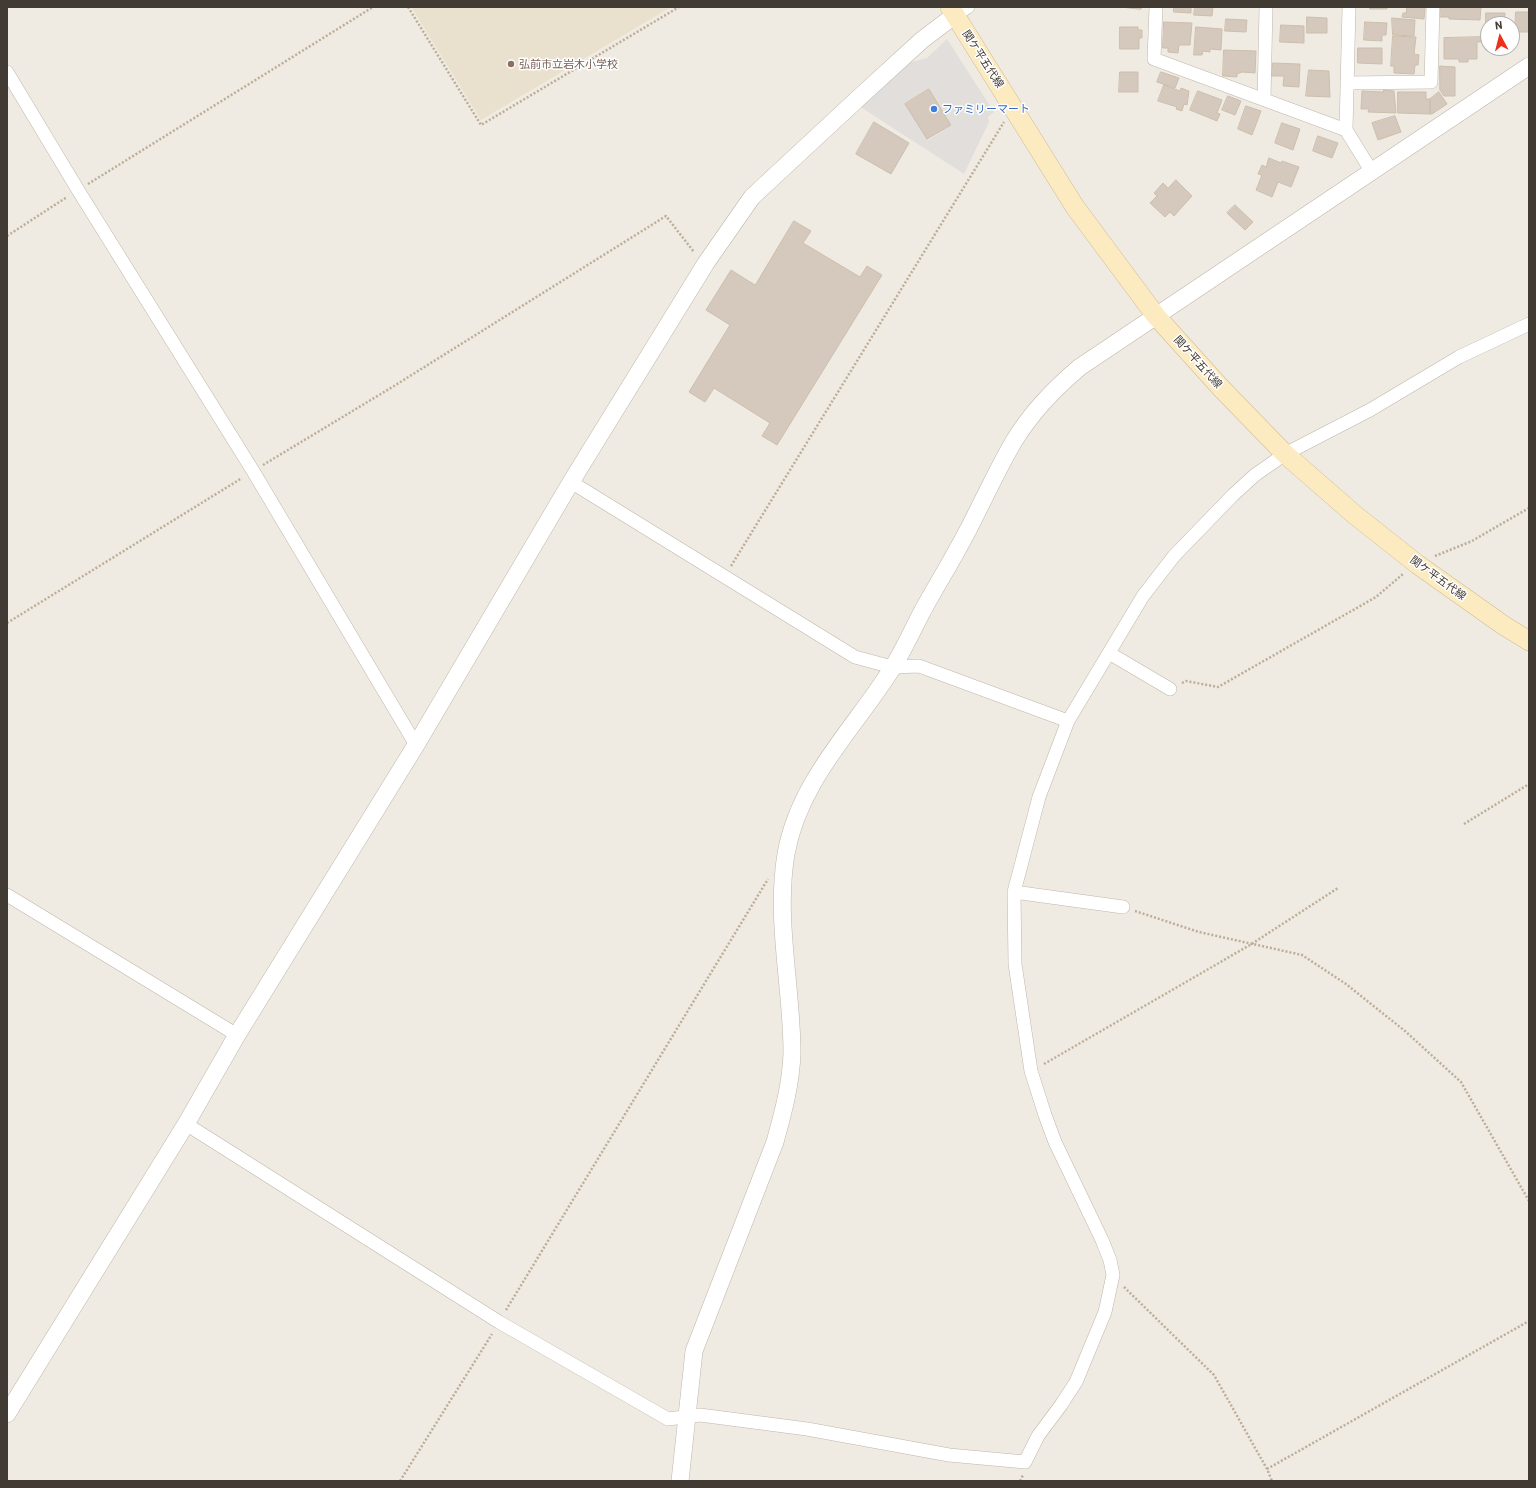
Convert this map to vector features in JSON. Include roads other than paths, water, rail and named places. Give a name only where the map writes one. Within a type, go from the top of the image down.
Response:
[{"type":"main road","name":"関ケ平五代線","points":[[957,10],[1013,107],[1075,207],[1156,316],[1221,388],[1285,454],[1355,515],[1417,564],[1503,625],[1529,641]]},
{"type":"street","points":[[1156,7],[1154,59],[1346,130]]},
{"type":"street","points":[[1264,99],[1266,7]]},
{"type":"street","points":[[1349,7],[1346,130],[1372,172]]},
{"type":"street","points":[[1347,82],[1431,82],[1433,7]]},
{"type":"street","points":[[7,1414],[186,1124],[237,1035],[416,745],[571,482],[706,263],[752,197],[922,40],[957,10]]},
{"type":"street","points":[[680,1481],[694,1351],[775,1142],[785,1108],[792,1055],[783,925],[783,888],[786,854],[792,830],[812,784],[892,667],[961,543],[1014,440],[1041,405],[1080,367],[1529,66]]},
{"type":"street","points":[[7,72],[78,190],[254,471],[416,745]]},
{"type":"street","points":[[186,1124],[499,1322],[668,1419],[700,1415],[808,1429],[949,1455],[1025,1462],[1038,1436],[1062,1405],[1076,1382],[1105,1312],[1113,1275],[1110,1260],[1102,1240],[1055,1142],[1031,1071],[1015,964],[1014,892],[1039,797],[1068,721],[1143,596],[1174,556],[1238,490],[1255,475],[1285,454],[1370,410],[1459,357],[1529,324]]},
{"type":"street","points":[[571,482],[856,658],[892,667],[919,666],[1068,721]]},
{"type":"street","points":[[1109,653],[1170,690]]},
{"type":"street","points":[[1014,892],[1123,907]]},
{"type":"street","points":[[7,895],[237,1035]]},
{"type":"place","name":"弘前市立岩木小学校","points":[[511,64]]},
{"type":"place","name":"ファミリーマート","points":[[934,109]]}]
